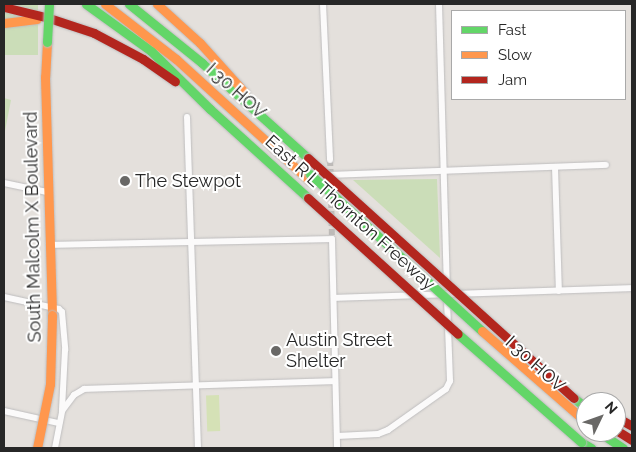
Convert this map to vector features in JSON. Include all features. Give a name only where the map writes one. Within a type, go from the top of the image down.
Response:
[{"type":"main road","name":"South Malcolm X Boulevard","points":[[37,448],[50,384],[52,311],[45,77],[49,4]]},
{"type":"main road","name":"East R L Thornton Freeway","points":[[86,4],[151,50],[210,109],[542,410],[586,446]]},
{"type":"main road","name":"I 30 HOV","points":[[105,4],[176,59],[576,413]]},
{"type":"main road","name":"I 30 HOV","points":[[113,4],[156,36],[546,395],[576,420]]},
{"type":"main road","name":"East R L Thornton Freeway","points":[[129,4],[167,33],[281,133],[574,398]]},
{"type":"main road","points":[[157,4],[200,43],[281,133]]},
{"type":"main road","points":[[4,7],[49,18],[94,33],[115,43],[152,65],[210,109]]},
{"type":"main road","points":[[4,23],[49,18]]},
{"type":"street","points":[[323,4],[330,160]]},
{"type":"street","points":[[337,436],[378,434],[388,430],[446,389],[450,381],[439,4]]},
{"type":"street","points":[[186,117],[198,448]]},
{"type":"street","points":[[330,175],[606,165]]},
{"type":"street","points":[[555,168],[560,291]]},
{"type":"street","points":[[4,183],[47,192]]},
{"type":"street","points":[[49,245],[332,239],[338,448]]},
{"type":"street","points":[[334,298],[632,288]]},
{"type":"street","points":[[4,297],[52,311],[59,309],[64,316],[65,350],[62,411],[58,423],[55,448]]},
{"type":"street","points":[[62,411],[74,395],[90,388],[335,381]]},
{"type":"street","points":[[4,411],[58,423]]},
{"type":"green space","points":[[4,4],[38,4],[38,55],[4,55]]},
{"type":"green space","points":[[4,98],[11,100],[5,131],[4,131]]},
{"type":"green space","points":[[437,179],[440,258],[353,180]]},
{"type":"green space","points":[[206,395],[219,395],[220,431],[207,431]]},
{"type":"tunnel","points":[[330,160],[331,178]]},
{"type":"tunnel","points":[[331,193],[332,239]]},
{"type":"traffic: fast","points":[[47,42],[49,4]]},
{"type":"traffic: fast","points":[[86,4],[151,51],[210,109],[308,198]]},
{"type":"traffic: fast","points":[[129,4],[202,63],[308,158]]},
{"type":"traffic: fast","points":[[310,174],[482,331]]},
{"type":"traffic: fast","points":[[458,334],[576,438]]},
{"type":"traffic: fast","points":[[581,442],[591,448]]},
{"type":"traffic: fast","points":[[614,442],[623,448]]},
{"type":"traffic: slow","points":[[105,4],[176,59],[310,181]]},
{"type":"traffic: slow","points":[[157,4],[200,43],[245,93]]},
{"type":"traffic: slow","points":[[4,23],[37,19]]},
{"type":"traffic: slow","points":[[47,42],[45,77],[52,315]]},
{"type":"traffic: slow","points":[[37,448],[50,384],[52,315]]},
{"type":"traffic: slow","points":[[482,331],[576,413]]},
{"type":"traffic: jam","points":[[4,7],[49,18],[94,33],[143,59],[175,81]]},
{"type":"traffic: jam","points":[[308,158],[574,398]]},
{"type":"traffic: jam","points":[[308,198],[458,334]]},
{"type":"traffic: jam","points":[[626,423],[632,426]]},
{"type":"traffic: jam","points":[[626,436],[632,440]]},
{"type":"place","name":"The Stewpot","points":[[125,181]]},
{"type":"place","name":"Austin Street Shelter","points":[[276,351]]}]
